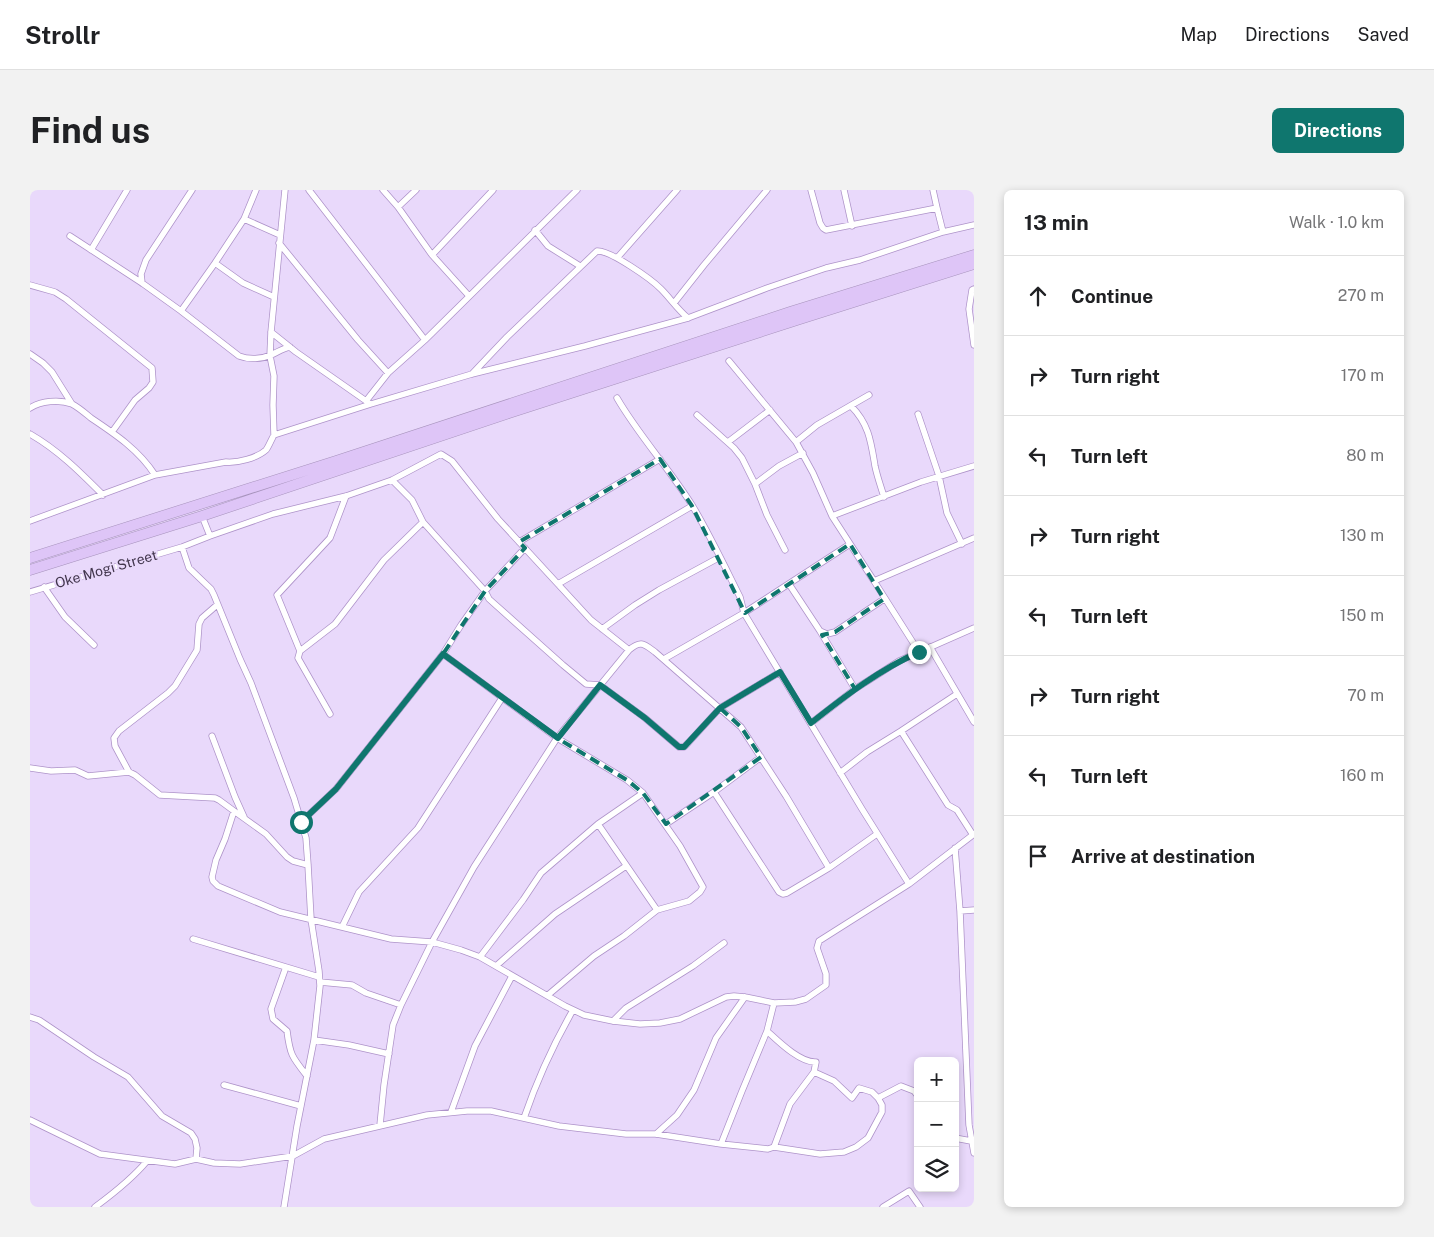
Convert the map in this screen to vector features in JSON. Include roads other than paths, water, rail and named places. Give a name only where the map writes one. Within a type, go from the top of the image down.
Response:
[{"type":"highway","points":[[30,558],[790,312],[974,255]]},
{"type":"highway","points":[[30,570],[202,516],[800,318],[974,264]]},
{"type":"street","points":[[91,250],[127,190]]},
{"type":"street","points":[[142,283],[142,274],[146,260],[192,190]]},
{"type":"street","points":[[181,311],[244,219],[256,190]]},
{"type":"street","points":[[30,521],[155,475],[226,462],[237,463],[260,454],[267,449],[274,435],[274,376],[270,356],[271,332],[285,190]]},
{"type":"street","points":[[309,190],[425,340]]},
{"type":"street","points":[[383,190],[398,207],[432,255],[469,296]]},
{"type":"street","points":[[398,207],[416,190]]},
{"type":"street","points":[[432,255],[494,190]]},
{"type":"street","points":[[369,402],[388,373],[425,340],[577,190]]},
{"type":"street","points":[[618,258],[677,190]]},
{"type":"street","points":[[674,303],[767,190]]},
{"type":"street","points":[[811,190],[820,223],[826,230],[937,208]]},
{"type":"street","points":[[844,190],[852,226]]},
{"type":"street","points":[[933,190],[944,232]]},
{"type":"street","points":[[244,219],[280,235]]},
{"type":"street","points":[[274,435],[369,402],[688,318],[766,288],[826,268],[860,260],[944,232],[974,225]]},
{"type":"street","points":[[535,230],[548,246],[580,266]]},
{"type":"street","points":[[70,236],[142,283],[239,356],[246,359],[270,356],[284,348],[290,347]]},
{"type":"street","points":[[279,243],[358,340],[388,373]]},
{"type":"street","points":[[472,374],[597,251],[603,251],[618,258],[659,288],[688,318]]},
{"type":"street","points":[[215,264],[243,283],[274,297]]},
{"type":"street","points":[[30,284],[56,292],[152,368],[152,382],[149,388],[136,400],[112,432]]},
{"type":"street","points":[[974,289],[972,290],[968,309],[974,345]]},
{"type":"street","points":[[271,332],[369,402]]},
{"type":"street","points":[[30,354],[52,372],[72,404],[122,438],[155,475]]},
{"type":"street","points":[[729,360],[796,442],[813,473],[832,516],[919,652]]},
{"type":"street","points":[[796,442],[816,425],[869,395]]},
{"type":"street","points":[[617,398],[628,417],[692,506],[740,597],[744,613],[909,884]]},
{"type":"street","points":[[30,408],[43,403],[58,402],[72,404]]},
{"type":"street","points":[[851,406],[860,415],[872,444],[875,468],[884,497]]},
{"type":"street","points":[[728,442],[770,410]]},
{"type":"street","points":[[918,414],[939,476],[947,513],[962,544]]},
{"type":"street","points":[[697,415],[728,442],[742,458],[755,484],[766,515],[785,550]]},
{"type":"street","points":[[30,434],[47,444],[77,469],[103,495]]},
{"type":"street","points":[[755,484],[779,466],[802,453]]},
{"type":"street","name":"Oke Mogi Street","points":[[30,592],[182,548],[273,514],[346,496],[392,480],[441,454],[452,461],[498,519],[519,542]]},
{"type":"street","points":[[629,650],[591,620],[519,542],[660,459]]},
{"type":"street","points":[[832,516],[921,482],[974,466]]},
{"type":"street","points":[[392,480],[412,500],[423,522],[485,591],[489,598],[586,684],[600,685],[645,718],[679,747],[684,747],[720,708],[780,672]]},
{"type":"street","points":[[300,651],[277,595],[330,538],[346,496]]},
{"type":"street","points":[[558,584],[692,506]]},
{"type":"street","points":[[202,516],[210,536]]},
{"type":"street","points":[[330,714],[298,658],[300,651],[335,624],[384,560],[423,522]]},
{"type":"street","points":[[874,581],[974,538]]},
{"type":"street","points":[[664,660],[744,613],[850,544]]},
{"type":"street","points":[[182,548],[189,568],[211,589],[251,683],[294,798],[306,838],[311,919],[320,979],[314,1040],[284,1207]]},
{"type":"street","points":[[301,822],[336,789],[443,654],[485,591],[525,548]]},
{"type":"street","points":[[602,629],[659,590],[720,557]]},
{"type":"street","points":[[789,584],[855,689]]},
{"type":"street","points":[[44,587],[65,617],[94,645]]},
{"type":"street","points":[[820,631],[827,634],[835,632],[884,598]]},
{"type":"street","points":[[130,772],[115,746],[114,738],[119,731],[175,686],[197,650],[199,624],[202,618],[217,605]]},
{"type":"street","points":[[811,723],[855,689],[899,661],[974,628]]},
{"type":"street","points":[[380,1125],[393,1025],[401,1004],[432,942],[474,867],[558,738],[629,650],[637,644],[644,644],[741,727],[786,796],[829,868]]},
{"type":"street","points":[[930,647],[974,722]]},
{"type":"street","points":[[443,654],[558,738],[627,780],[643,793],[666,824],[703,887],[689,901],[657,910],[624,936],[594,956],[548,995]]},
{"type":"street","points":[[840,773],[867,752],[957,694]]},
{"type":"street","points":[[342,928],[359,892],[418,828],[502,698]]},
{"type":"street","points":[[234,811],[216,860],[213,881],[218,886],[275,911],[401,941],[432,942],[480,957],[584,1015],[640,1024],[660,1023],[680,1019],[726,997],[745,997],[774,1003],[789,1003],[806,999],[826,985],[826,974],[817,948],[819,941],[909,884],[973,834],[956,810],[948,805],[901,731]]},
{"type":"street","points":[[212,736],[245,818]]},
{"type":"street","points":[[666,824],[714,792],[761,757]]},
{"type":"street","points":[[30,768],[51,771],[75,770],[88,776],[130,772],[160,795],[215,798],[270,837],[287,857],[293,861],[308,865]]},
{"type":"street","points":[[714,792],[779,892],[783,894],[788,893],[829,868],[877,834]]},
{"type":"street","points":[[480,957],[541,873],[598,824],[643,793]]},
{"type":"street","points":[[598,824],[657,910]]},
{"type":"street","points":[[955,848],[960,911],[971,1141],[974,1153]]},
{"type":"street","points":[[496,966],[555,914],[626,866]]},
{"type":"street","points":[[960,911],[974,910]]},
{"type":"street","points":[[193,939],[320,979],[352,985],[366,993],[401,1004]]},
{"type":"street","points":[[614,1021],[626,1008],[693,966],[724,943]]},
{"type":"street","points":[[286,967],[272,1014],[274,1019],[287,1031],[290,1050],[294,1059],[307,1076]]},
{"type":"street","points":[[451,1112],[475,1046],[512,976]]},
{"type":"street","points":[[656,1134],[677,1115],[694,1090],[716,1038],[745,997]]},
{"type":"street","points":[[721,1144],[767,1030],[774,1003]]},
{"type":"street","points":[[524,1118],[545,1063],[573,1010]]},
{"type":"street","points":[[30,1017],[39,1020],[128,1077],[162,1116],[191,1133],[197,1148],[196,1159]]},
{"type":"street","points":[[767,1030],[783,1046],[810,1063],[816,1062],[814,1072],[790,1104],[774,1147]]},
{"type":"street","points":[[314,1040],[349,1045],[389,1054]]},
{"type":"street","points":[[30,1120],[100,1154],[175,1164],[196,1159],[214,1163],[240,1164],[293,1156],[324,1139],[380,1125],[426,1115],[491,1111],[559,1126],[626,1134],[656,1134],[768,1149],[774,1147],[820,1154],[844,1152],[856,1147],[868,1138],[882,1112],[882,1105],[872,1092],[859,1088],[852,1098],[834,1081],[814,1072]]},
{"type":"street","points":[[224,1085],[301,1106]]},
{"type":"street","points":[[878,1098],[901,1086],[914,1091]]},
{"type":"street","points":[[959,1139],[971,1141]]},
{"type":"street","points":[[95,1207],[121,1188],[147,1160]]},
{"type":"street","points":[[883,1207],[908,1191],[920,1207]]}]
